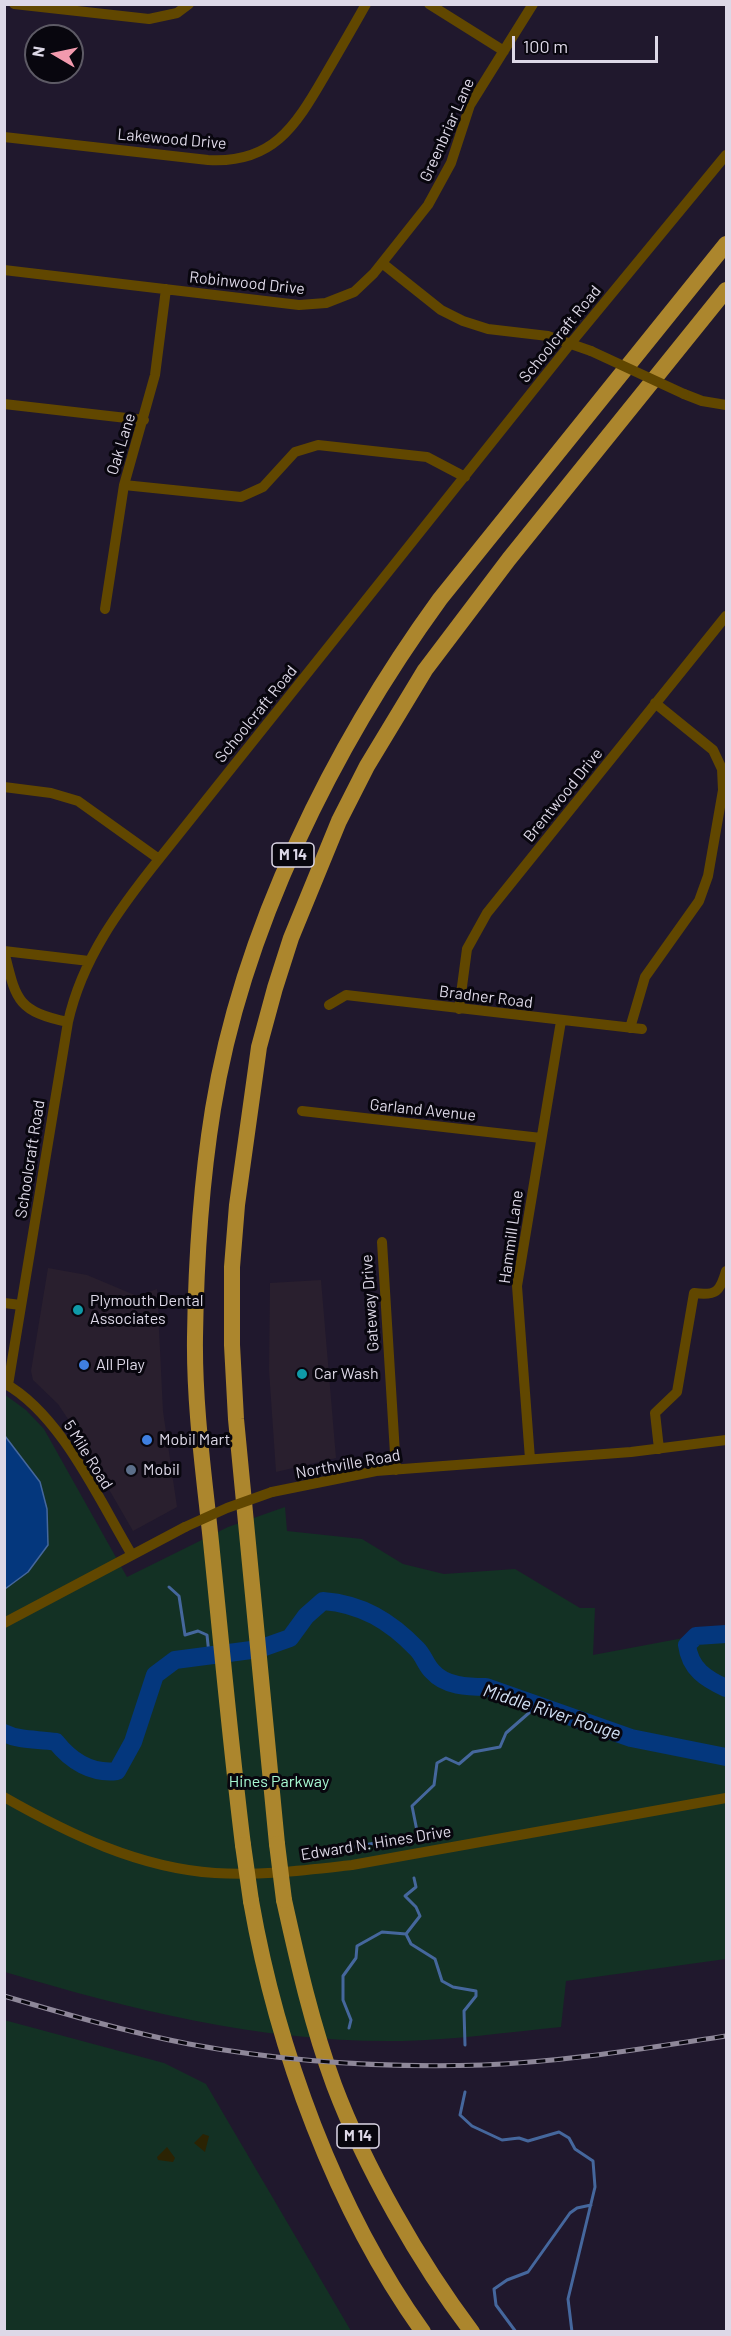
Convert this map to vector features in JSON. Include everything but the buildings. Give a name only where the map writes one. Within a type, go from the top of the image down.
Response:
[{"type":"highway","name":"M 14","points":[[423,2331],[379,2263],[337,2180],[287,2046],[264,1966],[251,1901],[243,1845],[197,1396],[195,1340],[198,1235],[214,1106],[234,1019],[252,958],[298,842],[322,790],[398,659],[440,599],[726,244]]},
{"type":"highway","name":"M 14","points":[[472,2331],[406,2231],[335,2088],[300,1975],[284,1900],[255,1628],[233,1372],[232,1267],[237,1205],[259,1047],[291,938],[343,812],[372,756],[425,670],[509,559],[726,290]]},
{"type":"street","points":[[14,4],[149,19],[177,13],[189,4]]},
{"type":"street","name":"Lakewood Drive","points":[[4,137],[208,160],[228,160],[251,155],[277,141],[299,119],[366,4]]},
{"type":"street","points":[[429,4],[504,51]]},
{"type":"street","name":"Greenbriar Lane","points":[[382,263],[440,187],[451,163],[470,105],[533,4]]},
{"type":"street","name":"Schoolcraft Road","points":[[6,1384],[68,1022],[89,961],[114,917],[571,343],[726,155]]},
{"type":"street","points":[[382,263],[441,310],[463,321],[488,329],[548,336],[571,343],[684,394],[702,401],[726,405]]},
{"type":"street","name":"Robinwood Drive","points":[[4,270],[317,305],[338,300],[354,292],[382,263]]},
{"type":"street","name":"Oak Lane","points":[[105,609],[124,485],[155,375],[166,289]]},
{"type":"street","points":[[4,404],[144,420]]},
{"type":"street","points":[[124,485],[241,497],[263,487],[295,452],[318,445],[427,457],[465,477]]},
{"type":"street","name":"Brentwood Drive","points":[[459,1009],[467,949],[483,919],[726,616]]},
{"type":"street","points":[[630,1028],[645,977],[699,901],[708,876],[723,790],[722,769],[713,750],[655,703]]},
{"type":"street","points":[[4,787],[61,795],[78,801],[159,859]]},
{"type":"street","points":[[68,1022],[39,1014],[22,1004],[16,994],[4,951],[89,961]]},
{"type":"street","name":"Bradner Road","points":[[329,1005],[346,995],[642,1029]]},
{"type":"street","name":"Hammill Lane","points":[[530,1459],[517,1286],[561,1021]]},
{"type":"street","name":"Garland Avenue","points":[[302,1111],[541,1138]]},
{"type":"street","name":"Gateway Drive","points":[[382,1242],[396,1470]]},
{"type":"street","points":[[659,1449],[655,1413],[677,1392],[694,1293],[711,1295],[716,1292],[726,1271]]},
{"type":"street","points":[[4,1303],[21,1305]]},
{"type":"street","name":"5 Mile Road","points":[[6,1384],[38,1407],[59,1433],[132,1555]]},
{"type":"street","name":"Northville Road","points":[[4,1623],[185,1527],[227,1508],[272,1492],[396,1470],[659,1449],[726,1440]]},
{"type":"street","name":"Edward N. Hines Drive","points":[[4,1797],[73,1834],[108,1848],[166,1865],[227,1873],[301,1870],[352,1864],[726,1798]]},
{"type":"shaded area","points":[[48,1268],[87,1275],[137,1296],[157,1289],[163,1411],[177,1507],[133,1531],[70,1422],[58,1404],[33,1380],[31,1371]]},
{"type":"shaded area","points":[[321,1280],[336,1458],[276,1472],[269,1370],[270,1283]]},
{"type":"green space","name":"Hines Parkway","points":[[4,1394],[26,1410],[44,1429],[127,1577],[228,1527],[285,1507],[287,1531],[362,1539],[403,1564],[444,1574],[515,1569],[580,1608],[595,1608],[593,1655],[726,1630],[726,1959],[566,1981],[561,2027],[402,2041],[300,2037],[201,2022],[103,2000],[5,1972]]},
{"type":"green space","points":[[4,2020],[164,2063],[206,2084],[351,2331],[5,2331]]},
{"type":"sand","points":[[203,2134],[209,2136],[205,2152],[194,2143]]},
{"type":"sand","points":[[167,2147],[175,2158],[173,2162],[158,2160],[157,2157]]},
{"type":"water","points":[[5,1436],[40,1482],[47,1509],[48,1545],[28,1572],[5,1589]]},
{"type":"waterway","points":[[169,1587],[179,1596],[185,1635],[198,1631],[207,1635],[209,1654]]},
{"type":"waterway","name":"Middle River Rouge","points":[[4,1733],[23,1739],[56,1742],[68,1755],[83,1765],[99,1770],[117,1771],[133,1742],[155,1675],[175,1660],[259,1649],[290,1638],[306,1616],[323,1601],[363,1610],[386,1622],[417,1649],[438,1677],[450,1683],[486,1687],[631,1738],[726,1757]]},
{"type":"waterway","name":"Middle River Rouge","points":[[726,1634],[696,1636],[687,1645],[695,1667],[712,1681],[726,1688]]},
{"type":"waterway","points":[[396,1840],[418,1836],[412,1806],[434,1785],[437,1763],[446,1758],[459,1764],[473,1752],[500,1747],[506,1733],[538,1705]]},
{"type":"waterway","points":[[316,1854],[386,1841]]},
{"type":"waterway","points":[[406,1934],[420,1916],[416,1907],[405,1896],[416,1887],[414,1878]]},
{"type":"waterway","points":[[349,2028],[351,2020],[343,2000],[343,1976],[356,1958],[357,1946],[382,1932],[406,1934]]},
{"type":"waterway","points":[[406,1934],[411,1944],[435,1959],[442,1981],[453,1987],[476,1991],[476,1996],[464,2011],[465,2045]]},
{"type":"waterway","points":[[465,2092],[460,2115],[472,2126],[502,2140],[519,2138],[528,2141],[559,2132],[569,2138],[575,2149],[593,2161],[595,2187],[568,2299],[572,2332]]},
{"type":"waterway","points":[[516,2332],[496,2305],[494,2289],[507,2280],[528,2272],[570,2213],[577,2208],[591,2205]]},
{"type":"railway","points":[[4,1996],[119,2028],[189,2044],[262,2055],[372,2064],[446,2066],[544,2061],[726,2036]]},
{"type":"place","name":"Plymouth Dental Associates","points":[[78,1310]]},
{"type":"place","name":"All Play","points":[[84,1365]]},
{"type":"place","name":"Car Wash","points":[[302,1374]]},
{"type":"place","name":"Mobil Mart","points":[[147,1440]]},
{"type":"place","name":"Mobil","points":[[131,1470]]}]
